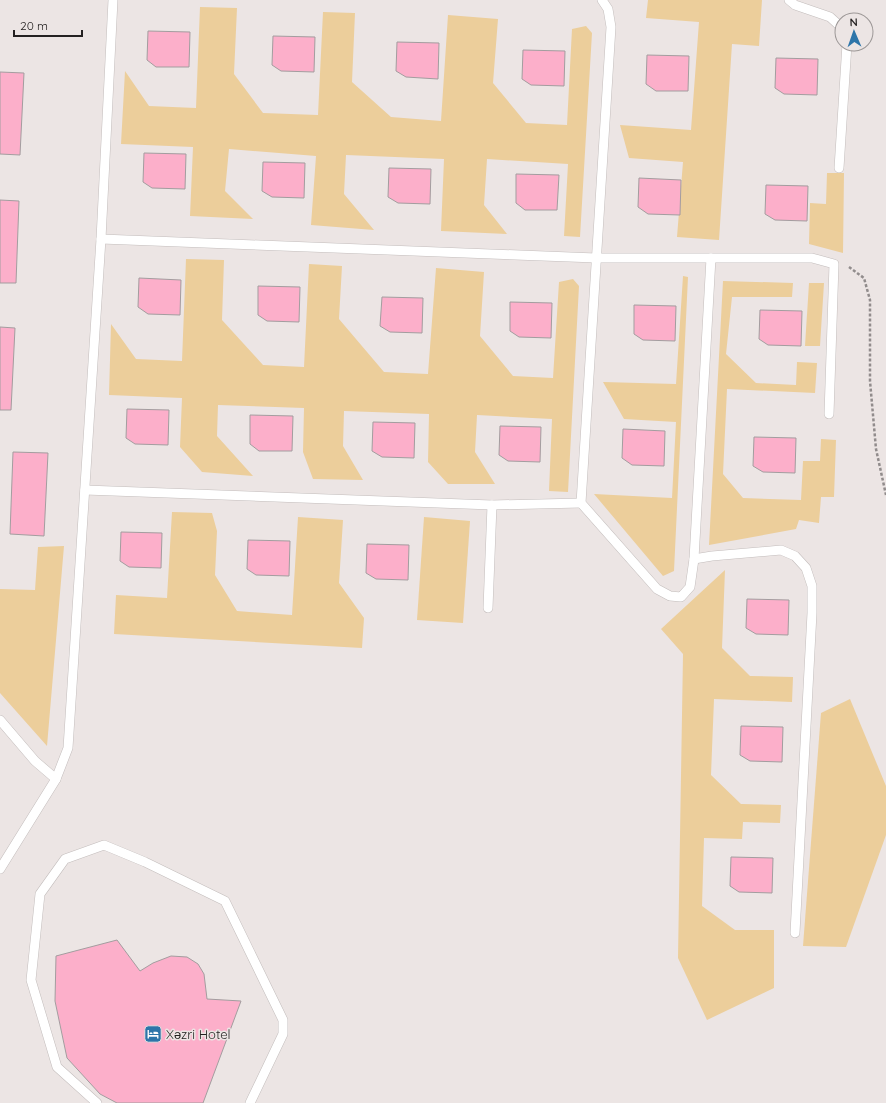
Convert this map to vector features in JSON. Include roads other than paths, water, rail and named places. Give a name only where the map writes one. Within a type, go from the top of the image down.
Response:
[{"type":"lane","points":[[0,869],[56,779],[68,748],[101,239],[113,0]]},
{"type":"lane","points":[[602,0],[608,9],[611,27],[581,503],[657,589],[670,596],[681,597],[690,587],[694,559],[711,258]]},
{"type":"lane","points":[[789,0],[795,5],[830,17],[834,21]]},
{"type":"lane","points":[[839,168],[846,52]]},
{"type":"lane","points":[[101,239],[596,258],[812,258],[834,264],[828,414]]},
{"type":"lane","points":[[85,490],[492,505],[581,503]]},
{"type":"lane","points":[[488,608],[492,505]]},
{"type":"lane","points":[[694,559],[781,550],[795,556],[806,568],[812,586],[812,613],[795,934]]},
{"type":"lane","points":[[0,720],[35,761],[56,779]]},
{"type":"lane","points":[[97,1103],[57,1066],[31,980],[40,894],[64,859],[104,845],[145,862],[225,901],[282,1020],[283,1034],[250,1103]]},
{"type":"place","name":"Xәzri Hotel","points":[[153,1034]]}]
